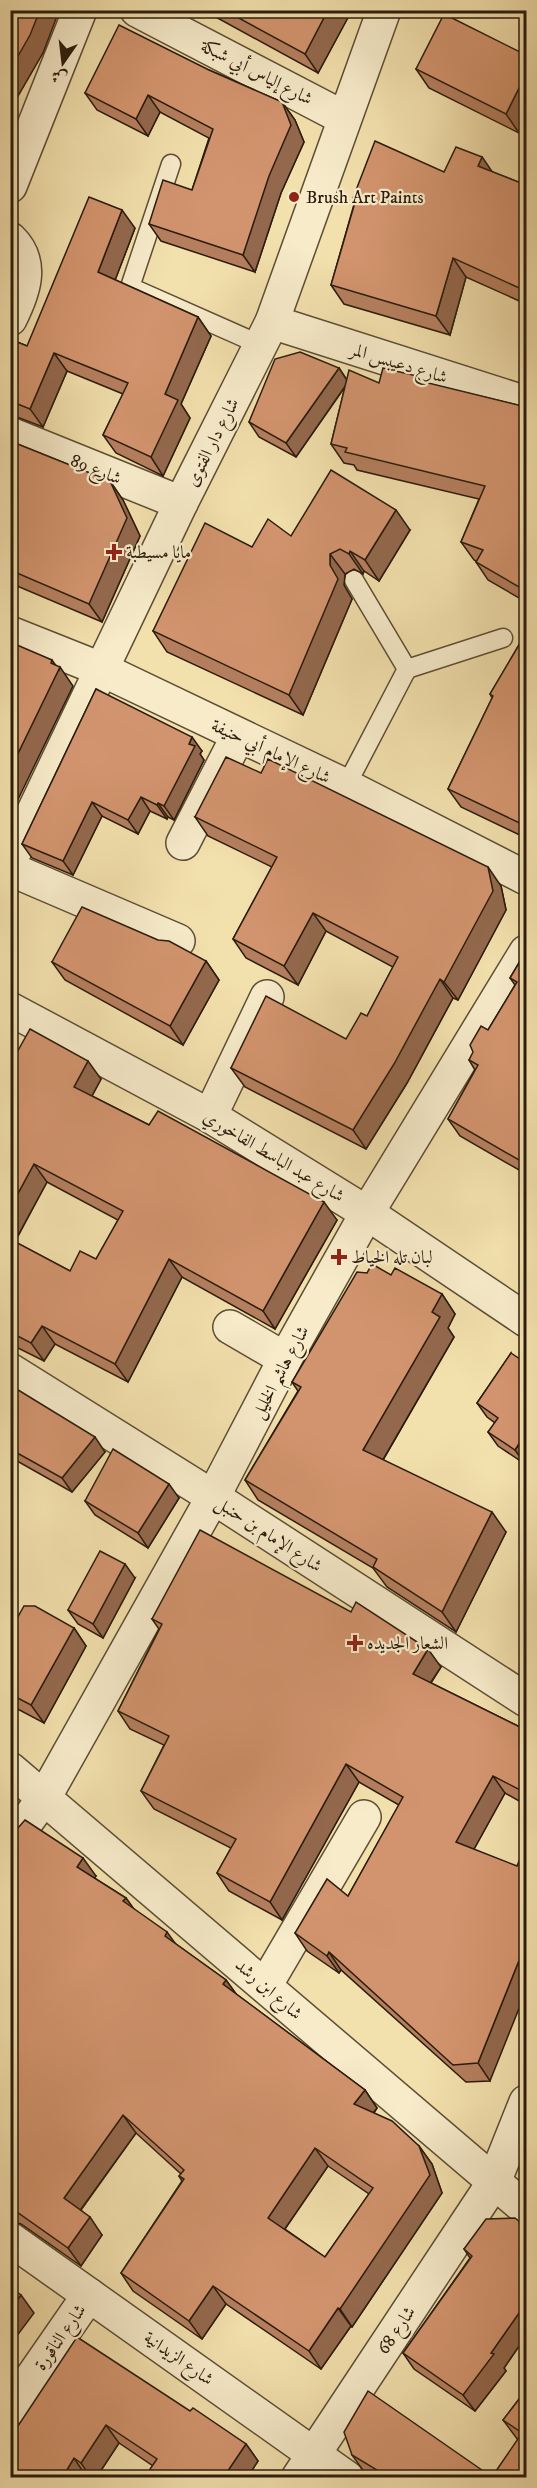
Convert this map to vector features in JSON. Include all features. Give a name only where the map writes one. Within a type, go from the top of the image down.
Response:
[{"type":"street","points":[[10,186],[80,10]]},
{"type":"street","name":"شارع إلياس أبي شبكة","points":[[136,10],[345,118]]},
{"type":"street","name":"شارع دار الفتوى","points":[[10,861],[181,503],[266,334],[384,10]]},
{"type":"street","points":[[10,239],[21,254],[26,275],[21,298],[10,319]]},
{"type":"street","name":"شارع دعيبس المر","points":[[266,334],[526,403]]},
{"type":"street","name":"شارع 89","points":[[10,434],[181,503]]},
{"type":"street","name":"شارع الإمام أبي حنيفة","points":[[10,633],[103,670],[346,786],[526,878]]},
{"type":"street","points":[[183,843],[238,736]]},
{"type":"street","points":[[10,869],[178,941]]},
{"type":"street","name":"شارع هاشم الخليل","points":[[10,1844],[44,1798],[213,1497],[285,1359],[367,1213],[526,951]]},
{"type":"street","points":[[210,1116],[267,997]]},
{"type":"street","name":"شارع عبد الباسط الفاخوري","points":[[10,1009],[210,1116],[367,1213],[526,1320]]},
{"type":"street","points":[[230,1327],[285,1359]]},
{"type":"street","name":"شارع الإمام بن حنبل","points":[[10,1370],[213,1497],[526,1700]]},
{"type":"street","name":"شارع ابن رشد","points":[[10,1769],[526,2210]]},
{"type":"street","points":[[265,1986],[364,1817]]},
{"type":"street","name":"شارع 68","points":[[307,2465],[494,2182],[526,2102]]},
{"type":"street","name":"شارع الزيدانية","points":[[10,2239],[89,2295],[307,2465],[347,2478]]},
{"type":"street","name":"شارع الناقورة","points":[[10,2409],[89,2295]]},
{"type":"lane","points":[[171,164],[130,286],[266,334]]},
{"type":"lane","points":[[354,580],[407,669]]},
{"type":"lane","points":[[346,786],[407,669],[503,638]]},
{"type":"building","points":[[10,10],[40,10],[30,35],[10,70]]},
{"type":"building","points":[[224,10],[328,10],[305,54]]},
{"type":"building","points":[[444,14],[526,55],[526,74],[506,114],[416,69]]},
{"type":"building","points":[[119,25],[209,70],[282,102],[291,125],[269,176],[243,255],[149,224],[163,180],[192,190],[213,129],[148,95],[136,119],[85,93]]},
{"type":"building","points":[[375,141],[444,172],[456,147],[482,157],[478,166],[526,185],[526,291],[453,258],[436,316],[331,285],[356,199],[353,198]]},
{"type":"building","points":[[89,197],[122,210],[98,272],[198,317],[165,394],[178,400],[151,457],[103,435],[128,383],[54,353],[30,409],[10,401],[10,339],[27,346]]},
{"type":"building","points":[[300,352],[339,368],[286,443],[249,422],[275,359]]},
{"type":"building","points":[[383,368],[417,376],[416,380],[526,407],[526,591],[476,562],[483,550],[461,542],[485,486],[345,452],[347,448],[331,444],[349,370],[379,383]]},
{"type":"building","points":[[10,441],[110,481],[127,518],[89,604],[10,570]]},
{"type":"building","points":[[331,470],[396,510],[365,560],[350,551],[349,554],[340,549],[330,554],[330,565],[338,579],[289,695],[153,631],[205,523],[252,547],[268,519],[291,536]]},
{"type":"building","points":[[526,633],[526,826],[448,789],[493,696],[490,694]]},
{"type":"building","points":[[10,642],[52,660],[51,663],[60,667],[10,770]]},
{"type":"building","points":[[96,689],[192,737],[189,744],[195,746],[164,806],[141,797],[128,820],[92,802],[63,861],[22,844]]},
{"type":"building","points":[[226,757],[261,773],[268,759],[488,867],[493,891],[444,982],[440,979],[394,1064],[353,1130],[231,1068],[266,996],[346,1039],[361,1013],[367,1016],[398,957],[313,913],[284,966],[233,939],[277,857],[195,817]]},
{"type":"building","points":[[82,907],[158,940],[169,941],[206,961],[170,1026],[52,962]]},
{"type":"building","points":[[526,951],[526,1164],[448,1119],[478,1065],[469,1060],[473,1052],[470,1045],[481,1026],[488,1030],[517,982],[510,978]]},
{"type":"building","points":[[30,1029],[88,1061],[74,1087],[149,1125],[158,1111],[324,1202],[263,1311],[169,1259],[115,1364],[42,1326],[31,1343],[10,1332],[10,1239],[70,1271],[80,1251],[96,1259],[123,1211],[34,1164],[10,1208],[10,1065]]},
{"type":"building","points":[[526,1213],[526,1224],[521,1221]]},
{"type":"building","points":[[372,1264],[391,1275],[395,1268],[442,1294],[432,1312],[440,1317],[363,1450],[492,1512],[442,1612],[373,1567],[377,1559],[245,1480],[301,1387],[292,1382],[357,1272],[367,1273]]},
{"type":"building","points":[[511,1353],[526,1363],[526,1433],[515,1450],[488,1432],[498,1418],[477,1403]]},
{"type":"building","points":[[10,1385],[95,1437],[62,1478],[10,1449]]},
{"type":"building","points":[[113,1449],[169,1484],[138,1533],[85,1501]]},
{"type":"building","points":[[200,1530],[351,1612],[356,1602],[428,1649],[413,1674],[526,1730],[526,1793],[493,1776],[456,1842],[517,1866],[526,1844],[526,1943],[478,2063],[453,2065],[329,1952],[327,1956],[295,1933],[327,1879],[348,1896],[403,1797],[346,1764],[270,1902],[217,1873],[236,1839],[141,1791],[169,1736],[118,1711],[162,1624],[152,1619]]},
{"type":"building","points":[[100,1551],[125,1564],[93,1624],[68,1610]]},
{"type":"building","points":[[24,1606],[35,1606],[74,1628],[31,1705],[10,1694],[10,1631]]},
{"type":"building","points":[[25,1820],[83,1858],[77,1867],[126,1898],[123,1901],[167,1932],[165,1936],[226,1980],[223,1984],[365,2090],[354,2104],[392,2121],[419,2146],[430,2175],[309,2351],[213,2286],[189,2321],[121,2273],[184,2179],[179,2176],[184,2170],[123,2115],[64,2198],[90,2217],[68,2248],[10,2207],[10,1837]],"holes":[[[315,2148],[373,2188],[325,2257],[268,2218]]]},
{"type":"building","points":[[515,2218],[526,2227],[526,2303],[491,2353],[494,2354],[463,2395],[403,2353],[472,2256],[464,2249],[486,2219]]},
{"type":"building","points":[[10,2287],[21,2295],[10,2310]]},
{"type":"building","points":[[77,2337],[190,2411],[193,2408],[246,2444],[223,2478],[144,2478],[157,2459],[106,2425],[81,2463],[74,2458],[62,2478],[10,2478],[10,2426],[16,2429]]},
{"type":"building","points":[[526,2390],[526,2478],[390,2478],[352,2455],[344,2432],[368,2391],[492,2477],[522,2433],[503,2420]]},
{"type":"place","name":"Brush Art Paints","points":[[294,197]]},
{"type":"place","name":"مايا مسيطبة","points":[[114,552]]},
{"type":"place","name":"لبان تله الخياط","points":[[339,1257]]},
{"type":"place","name":"الشعار الجديده","points":[[355,1643]]}]
